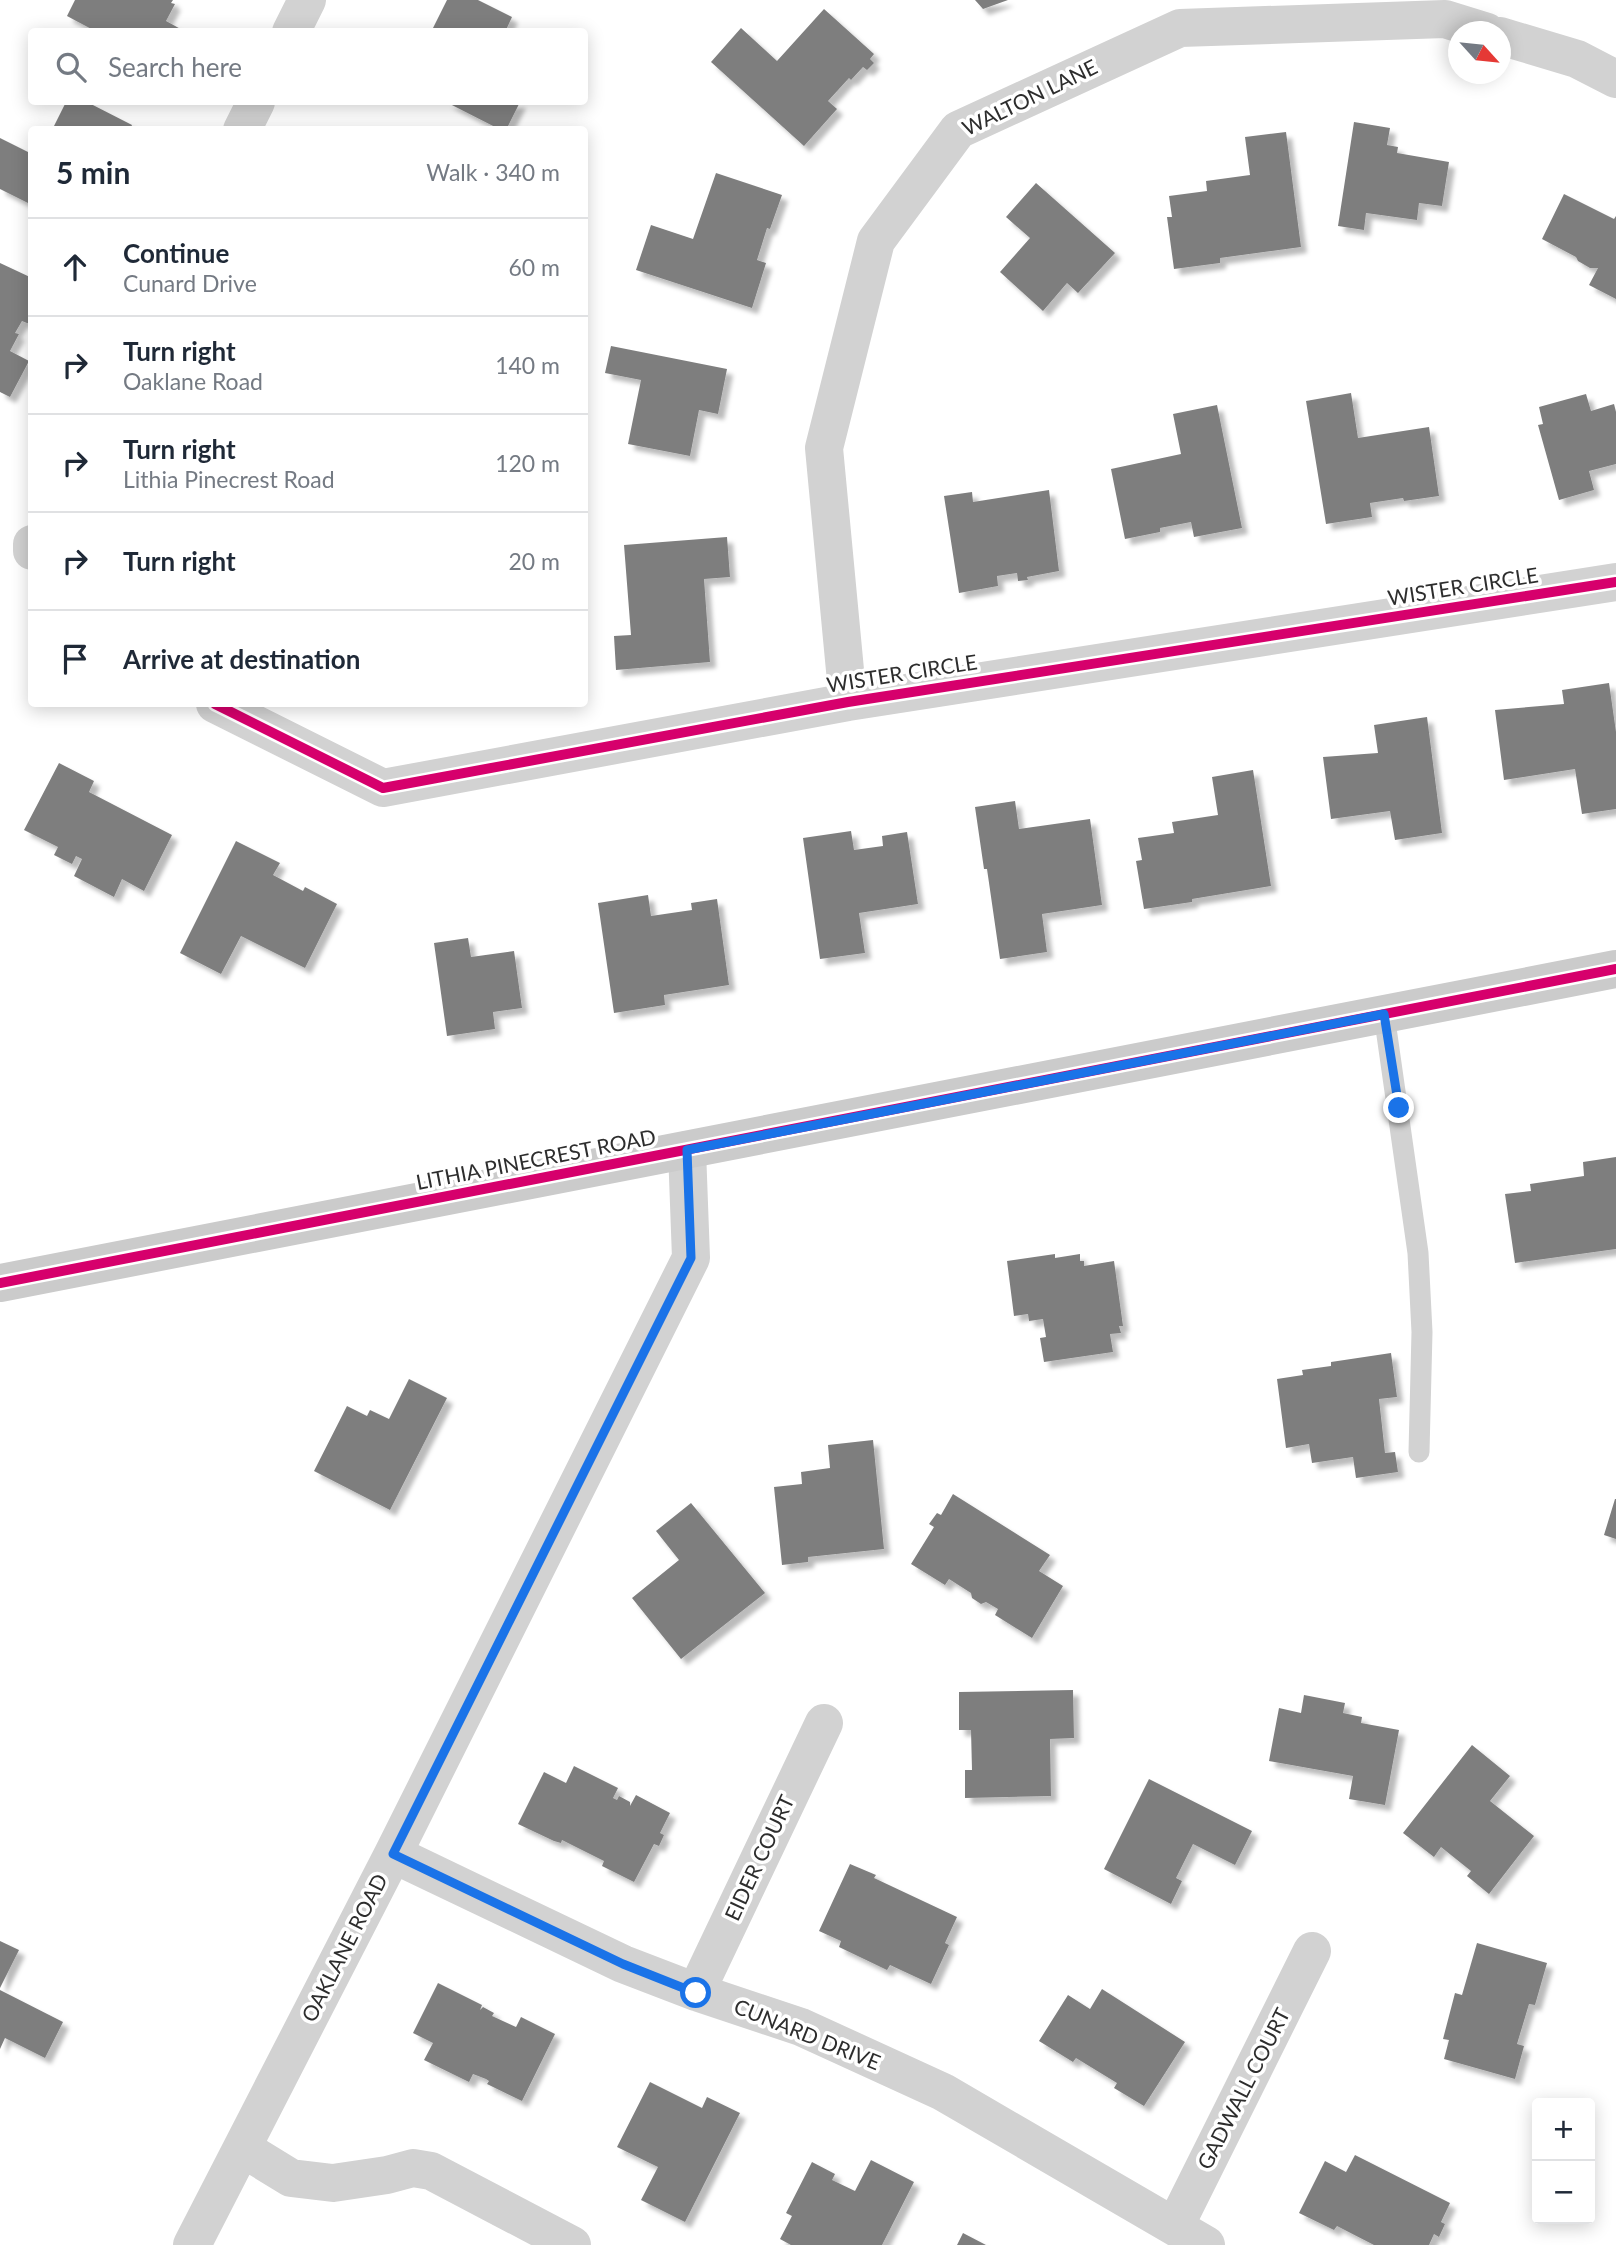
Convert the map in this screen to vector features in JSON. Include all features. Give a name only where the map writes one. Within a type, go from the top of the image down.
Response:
[{"type":"main road","name":"LITHIA PINECREST ROAD","points":[[0,1283],[1616,969]]},
{"type":"street","points":[[293,28],[307,0]]},
{"type":"street","name":"WALTON LANE","points":[[848,702],[824,448],[876,240],[958,130],[1177,14],[1451,21]]},
{"type":"street","points":[[1511,39],[1577,59],[1616,79]]},
{"type":"street","points":[[244,126],[254,105]]},
{"type":"street","name":"WISTER CIRCLE","points":[[221,707],[383,789],[848,702],[1616,582]]},
{"type":"street","name":"OAKLANE ROAD","points":[[192,2245],[393,1854],[691,1258],[687,1150]]},
{"type":"street","name":"EIDER COURT","points":[[696,1993],[824,1723]]},
{"type":"street","name":"CUNARD DRIVE","points":[[393,1854],[623,1964],[696,1993],[801,2027],[943,2092],[1190,2236]]},
{"type":"street","name":"GADWALL COURT","points":[[1190,2236],[1312,1951]]},
{"type":"street","points":[[242,2148],[291,2178],[333,2183],[413,2168],[431,2171],[572,2245]]},
{"type":"lane","points":[[1384,1014],[1418,1253],[1422,1332],[1419,1452]]},
{"type":"building","points":[[75,0],[173,0],[171,3],[175,4],[166,21],[179,28],[90,28],[67,16]]},
{"type":"building","points":[[447,0],[478,0],[512,17],[507,28],[433,28]]},
{"type":"building","points":[[975,0],[1008,0],[983,9]]},
{"type":"building","points":[[824,9],[874,54],[870,59],[874,63],[867,70],[863,67],[851,80],[849,78],[828,101],[837,109],[804,146],[711,62],[741,28],[777,61]]},
{"type":"building","points":[[64,105],[93,105],[132,125],[132,126],[54,126]]},
{"type":"building","points":[[452,105],[518,105],[508,126],[493,126]]},
{"type":"building","points":[[1354,122],[1390,128],[1387,145],[1398,147],[1397,153],[1449,162],[1442,206],[1419,203],[1417,220],[1366,213],[1364,230],[1338,226]]},
{"type":"building","points":[[1286,132],[1301,247],[1220,258],[1220,263],[1174,269],[1167,217],[1172,217],[1169,196],[1207,191],[1206,181],[1250,175],[1245,137]]},
{"type":"building","points":[[0,138],[28,152],[28,203],[0,189]]},
{"type":"building","points":[[716,173],[782,195],[770,229],[767,228],[757,260],[766,263],[752,308],[636,270],[651,225],[693,239]]},
{"type":"building","points":[[1036,183],[1115,253],[1078,293],[1067,283],[1043,311],[1000,272],[1030,238],[1006,217]]},
{"type":"building","points":[[1564,194],[1614,219],[1616,216],[1616,299],[1589,285],[1598,268],[1590,268],[1576,257],[1542,239]]},
{"type":"building","points":[[0,263],[28,276],[28,323],[22,321],[10,351],[28,363],[10,397],[0,392]]},
{"type":"building","points":[[611,346],[727,369],[718,414],[699,410],[690,456],[628,444],[641,380],[605,373]]},
{"type":"building","points":[[1351,393],[1358,438],[1429,427],[1439,496],[1370,503],[1372,517],[1326,524],[1306,401]]},
{"type":"building","points":[[1586,394],[1591,411],[1614,404],[1616,464],[1589,471],[1594,490],[1559,500],[1538,425],[1543,424],[1539,407]]},
{"type":"building","points":[[1217,405],[1242,528],[1194,537],[1191,522],[1125,539],[1111,469],[1181,454],[1173,414]]},
{"type":"building","points":[[1049,490],[1059,571],[1018,581],[1017,573],[997,576],[998,586],[959,593],[944,496],[972,492],[973,502]]},
{"type":"building","points":[[727,537],[730,577],[704,579],[710,662],[616,670],[614,636],[631,635],[624,545]]},
{"type":"building","points":[[1609,683],[1616,732],[1616,809],[1582,814],[1575,769],[1504,780],[1495,710],[1564,704],[1562,690]]},
{"type":"building","points":[[1427,717],[1442,833],[1395,840],[1390,811],[1331,819],[1323,757],[1378,753],[1374,725]]},
{"type":"building","points":[[59,763],[94,781],[89,792],[172,835],[144,891],[122,879],[114,897],[74,876],[82,859],[76,856],[72,864],[54,855],[58,847],[24,830]]},
{"type":"building","points":[[1253,770],[1271,886],[1144,909],[1136,861],[1142,860],[1138,838],[1174,833],[1172,822],[1218,815],[1212,777]]},
{"type":"building","points":[[1015,801],[1019,829],[1090,819],[1102,905],[1042,914],[1047,952],[1000,959],[975,807]]},
{"type":"building","points":[[851,831],[854,850],[883,846],[882,836],[907,832],[918,904],[859,913],[865,953],[820,959],[803,838]]},
{"type":"building","points":[[236,841],[280,863],[273,875],[303,891],[305,887],[337,904],[305,968],[241,936],[221,974],[180,953]]},
{"type":"building","points":[[648,895],[651,916],[692,910],[691,903],[717,899],[729,985],[664,995],[665,1005],[614,1013],[598,903]]},
{"type":"building","points":[[468,938],[471,957],[514,951],[522,1008],[493,1012],[495,1029],[447,1036],[434,943]]},
{"type":"building","points":[[1616,1157],[1616,1249],[1515,1263],[1505,1194],[1531,1191],[1530,1184],[1584,1176],[1583,1162]]},
{"type":"building","points":[[1055,1254],[1055,1258],[1080,1254],[1080,1261],[1084,1261],[1084,1266],[1114,1261],[1123,1326],[1119,1326],[1121,1333],[1110,1334],[1113,1352],[1044,1362],[1040,1338],[1046,1337],[1043,1319],[1029,1321],[1028,1314],[1014,1316],[1007,1261]]},
{"type":"building","points":[[1391,1353],[1397,1397],[1379,1399],[1385,1453],[1395,1452],[1398,1472],[1356,1478],[1353,1457],[1312,1463],[1309,1444],[1286,1448],[1277,1379],[1303,1375],[1302,1370],[1331,1366],[1331,1362]]},
{"type":"building","points":[[409,1379],[447,1398],[390,1510],[314,1471],[347,1406],[367,1416],[370,1410],[389,1419]]},
{"type":"building","points":[[873,1440],[884,1549],[808,1557],[808,1562],[782,1565],[774,1487],[802,1484],[801,1472],[830,1468],[828,1445]]},
{"type":"building","points":[[953,1494],[1050,1555],[1039,1571],[1063,1586],[1032,1638],[995,1615],[998,1609],[986,1602],[981,1604],[972,1598],[971,1593],[949,1579],[945,1585],[911,1564],[934,1527],[929,1524],[937,1513],[941,1515]]},
{"type":"building","points":[[1616,1499],[1616,1539],[1604,1535]]},
{"type":"building","points":[[691,1503],[765,1593],[681,1659],[632,1598],[679,1560],[656,1531]]},
{"type":"building","points":[[1073,1690],[1074,1738],[1050,1739],[1051,1796],[965,1798],[965,1770],[972,1770],[971,1730],[959,1730],[959,1692]]},
{"type":"building","points":[[1304,1695],[1345,1703],[1343,1713],[1362,1717],[1361,1723],[1399,1730],[1385,1805],[1349,1799],[1353,1776],[1269,1761],[1279,1708],[1301,1713]]},
{"type":"building","points":[[1472,1745],[1510,1776],[1490,1801],[1534,1836],[1489,1894],[1467,1876],[1471,1871],[1441,1847],[1434,1857],[1403,1833]]},
{"type":"building","points":[[574,1766],[618,1788],[613,1798],[617,1800],[619,1796],[630,1802],[630,1806],[636,1795],[670,1813],[660,1833],[664,1835],[659,1846],[654,1844],[634,1882],[602,1866],[604,1861],[562,1840],[561,1843],[554,1841],[518,1824],[544,1772],[566,1783]]},
{"type":"building","points":[[1149,1779],[1252,1831],[1235,1865],[1193,1844],[1176,1878],[1182,1881],[1171,1904],[1104,1869]]},
{"type":"building","points":[[850,1864],[957,1917],[945,1943],[949,1945],[931,1984],[890,1965],[887,1970],[839,1947],[841,1941],[819,1931]]},
{"type":"building","points":[[0,1941],[19,1950],[0,1988]]},
{"type":"building","points":[[1477,1943],[1547,1963],[1535,2005],[1529,2004],[1517,2044],[1524,2046],[1515,2079],[1444,2059],[1449,2040],[1443,2039],[1455,1993],[1462,1995]]},
{"type":"building","points":[[438,1983],[482,2005],[480,2010],[483,2007],[494,2013],[492,2016],[516,2027],[521,2017],[555,2034],[522,2101],[487,2084],[489,2081],[486,2079],[473,2074],[469,2082],[424,2060],[433,2043],[413,2033]]},
{"type":"building","points":[[1102,1989],[1185,2042],[1144,2106],[1114,2088],[1117,2083],[1076,2058],[1073,2062],[1039,2041],[1068,1995],[1090,2009]]},
{"type":"building","points":[[0,1990],[63,2022],[45,2058],[5,2038],[0,2049]]},
{"type":"building","points":[[650,2082],[702,2108],[707,2097],[740,2113],[685,2222],[641,2200],[658,2167],[617,2147]]},
{"type":"building","points":[[1355,2155],[1450,2203],[1441,2222],[1445,2224],[1439,2237],[1434,2234],[1429,2245],[1374,2245],[1337,2226],[1334,2230],[1299,2213],[1325,2161],[1346,2172]]},
{"type":"building","points":[[871,2160],[914,2182],[882,2245],[791,2245],[780,2239],[792,2216],[786,2213],[812,2162],[835,2174],[832,2180],[855,2191]]},
{"type":"building","points":[[963,2233],[986,2245],[957,2245]]},
{"type":"cycle path","points":[[221,707],[383,788],[848,702],[1616,582]]},
{"type":"cycle path","points":[[0,1283],[1616,969]]},
{"type":"route","points":[[696,1993],[623,1964],[393,1854],[691,1258],[687,1150],[1384,1014],[1399,1108]]}]
